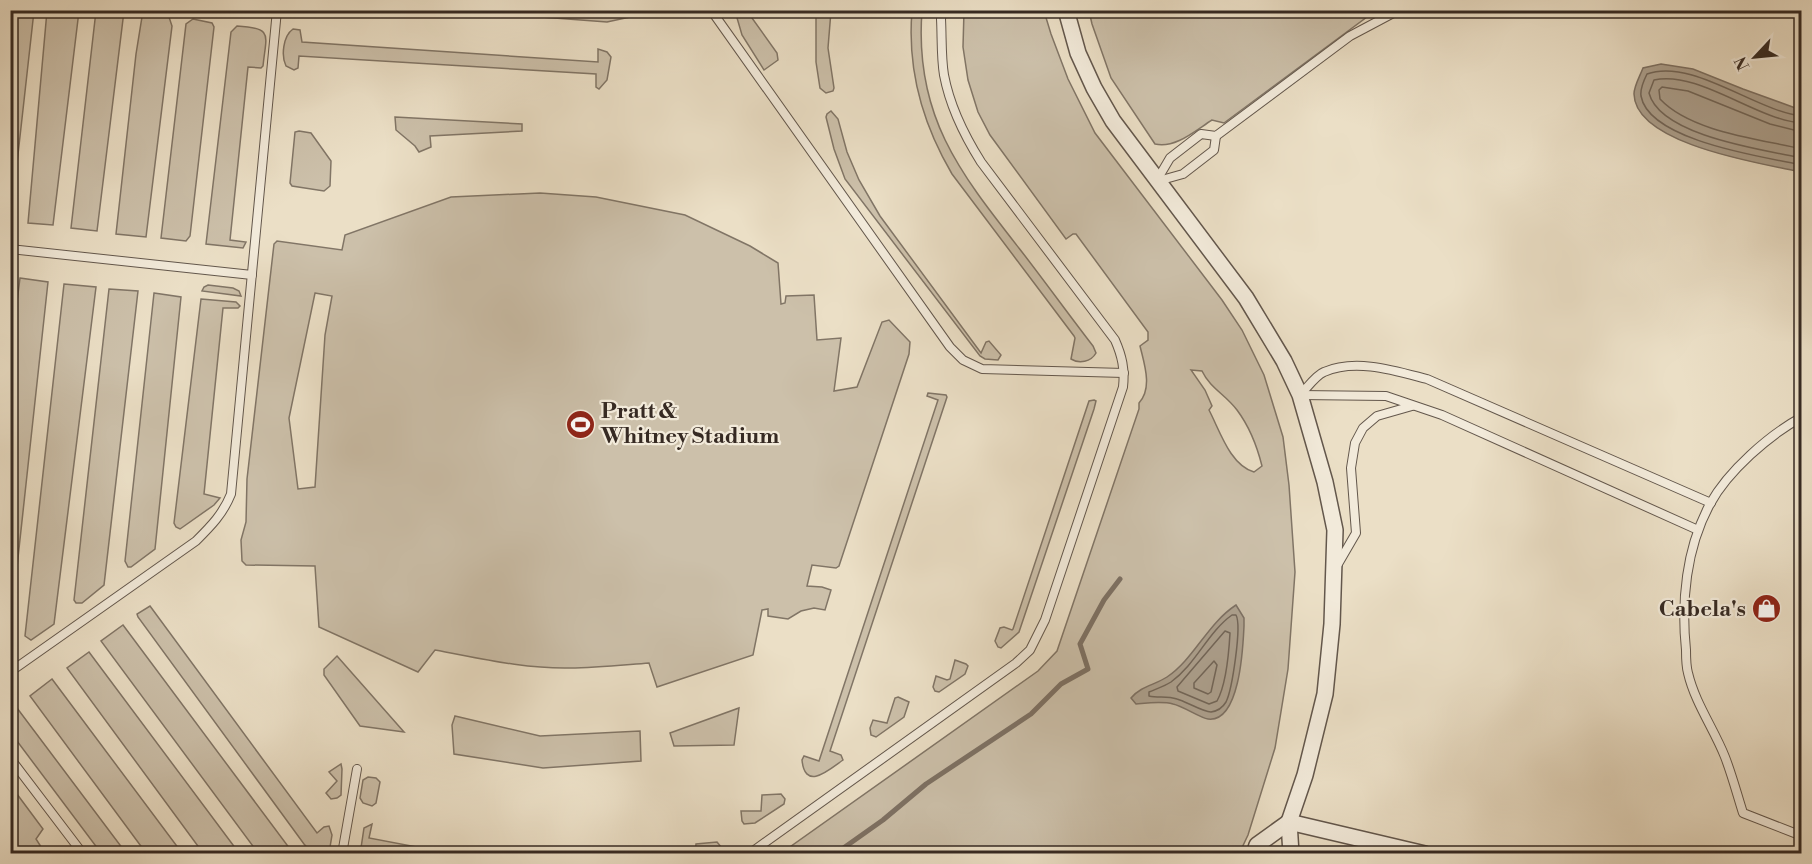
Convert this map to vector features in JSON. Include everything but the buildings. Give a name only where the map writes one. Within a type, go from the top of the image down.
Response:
[{"type":"street","points":[[1066,10],[1078,53],[1113,121],[1246,298],[1284,361],[1300,395],[1325,482],[1335,530],[1332,624],[1325,694],[1305,775],[1289,822],[1291,854]]},
{"type":"street","points":[[1254,854],[1257,845],[1289,822],[1425,854]]},
{"type":"street","points":[[1377,854],[1393,846]]},
{"type":"lane","points":[[10,672],[196,541],[216,522],[231,494],[277,10]]},
{"type":"lane","points":[[711,10],[950,347],[963,360],[982,369],[1124,373]]},
{"type":"lane","points":[[749,854],[1007,670],[1030,650],[1045,620],[1123,387],[1122,356],[1115,340],[981,162],[964,136],[944,76],[941,19],[943,10]]},
{"type":"lane","points":[[1157,181],[1170,158],[1201,134],[1216,136],[1350,36],[1399,10]]},
{"type":"lane","points":[[1157,181],[1183,174],[1214,150],[1216,136]]},
{"type":"lane","points":[[10,249],[252,275]]},
{"type":"lane","points":[[1300,395],[1323,372],[1354,366],[1387,368],[1427,379],[1711,503]]},
{"type":"lane","points":[[1300,395],[1386,396],[1442,415],[1698,530]]},
{"type":"lane","points":[[1334,571],[1356,533],[1351,468],[1358,438],[1363,428],[1377,416],[1413,406]]},
{"type":"lane","points":[[1802,417],[1777,432],[1753,452],[1711,503],[1698,530],[1688,571],[1683,620],[1688,673],[1710,727],[1725,755],[1743,813],[1802,836]]},
{"type":"lane","points":[[10,758],[83,854]]},
{"type":"lane","points":[[342,854],[357,770]]},
{"type":"shaded area","points":[[1089,10],[1375,11],[1224,123],[1212,120],[1185,138],[1163,145],[1155,144],[1111,78]]},
{"type":"shaded area","points":[[10,11],[34,11],[11,217]]},
{"type":"shaded area","points":[[47,11],[79,11],[53,225],[28,223]]},
{"type":"shaded area","points":[[96,11],[124,11],[97,231],[71,228]]},
{"type":"shaded area","points":[[149,11],[169,17],[172,26],[146,237],[116,234],[136,54],[142,17]]},
{"type":"shaded area","points":[[461,11],[642,11],[630,17],[607,22]]},
{"type":"shaded area","points":[[735,11],[747,11],[777,53],[778,60],[764,70],[742,35]]},
{"type":"shaded area","points":[[816,11],[831,11],[828,48],[834,88],[833,91],[826,93],[820,88],[816,62]]},
{"type":"shaded area","points":[[912,11],[922,11],[921,48],[926,82],[934,113],[946,141],[979,196],[1093,346],[1096,353],[1088,360],[1071,359],[1074,336],[952,174],[941,155],[919,96],[912,54]]},
{"type":"shaded area","points":[[964,11],[1044,11],[1068,79],[1095,133],[1222,300],[1242,330],[1264,375],[1283,437],[1295,572],[1288,669],[1275,748],[1248,835],[1239,854],[780,854],[1038,671],[1057,651],[1139,409],[1139,403],[1146,390],[1146,375],[1140,346],[1148,340],[1148,332],[1076,234],[1066,239],[990,135],[978,112],[968,80],[963,47]],"holes":[[[1191,370],[1202,371],[1209,382],[1237,410],[1249,429],[1262,466],[1254,472],[1238,462],[1222,437],[1209,410],[1212,406],[1205,390]]]},
{"type":"shaded area","points":[[193,19],[212,23],[214,27],[190,236],[186,241],[161,238],[186,24]]},
{"type":"shaded area","points":[[237,26],[262,31],[266,40],[263,66],[261,68],[248,67],[230,240],[246,242],[243,248],[206,244],[231,32]]},
{"type":"shaded area","points":[[293,29],[300,30],[302,42],[598,62],[598,49],[607,52],[611,57],[607,80],[599,89],[596,87],[596,74],[299,56],[298,68],[294,70],[286,66],[283,52],[287,36]]},
{"type":"shaded area","points":[[831,111],[838,119],[847,152],[859,180],[880,216],[981,353],[986,342],[989,341],[1001,355],[998,360],[985,359],[980,356],[845,179],[826,117]]},
{"type":"shaded area","points":[[395,117],[522,124],[522,131],[430,136],[431,147],[419,152],[396,130]]},
{"type":"shaded area","points":[[295,132],[311,133],[331,161],[330,186],[324,191],[292,186],[290,183]]},
{"type":"shaded area","name":"Pratt & Whitney Stadium","points":[[540,193],[596,197],[685,215],[750,246],[778,263],[781,304],[785,303],[786,296],[814,295],[817,340],[841,338],[834,391],[857,387],[882,322],[889,320],[910,342],[909,354],[839,566],[836,568],[812,565],[807,586],[831,590],[825,610],[814,608],[801,611],[788,619],[768,616],[768,609],[762,610],[753,655],[657,687],[649,663],[590,668],[536,667],[435,650],[418,672],[319,627],[315,566],[246,565],[242,561],[241,540],[246,522],[247,479],[274,244],[277,241],[342,250],[345,235],[451,197]],"holes":[[[315,293],[332,296],[325,335],[315,487],[298,489],[289,418]]]},
{"type":"shaded area","points":[[20,278],[48,282],[11,622],[10,357]]},
{"type":"shaded area","points":[[64,284],[96,287],[54,624],[31,640],[25,636]]},
{"type":"shaded area","points":[[208,285],[233,288],[239,291],[241,296],[202,291]]},
{"type":"shaded area","points":[[109,289],[138,291],[104,585],[82,603],[76,603],[74,600]]},
{"type":"shaded area","points":[[154,293],[181,297],[155,549],[128,567],[125,561]]},
{"type":"shaded area","points":[[201,299],[236,302],[240,306],[223,308],[204,494],[220,498],[214,505],[180,529],[174,523]]},
{"type":"shaded area","points":[[928,393],[947,397],[830,751],[841,755],[843,760],[819,775],[808,775],[804,770],[802,760],[804,756],[819,761],[938,400],[927,396]]},
{"type":"shaded area","points":[[1089,401],[1096,401],[1094,409],[1019,632],[1001,648],[998,647],[995,641],[1000,628],[1013,629]]},
{"type":"shaded area","points":[[150,606],[317,833],[329,826],[332,835],[329,853],[312,853],[304,844],[138,617],[137,614]]},
{"type":"shaded area","points":[[123,625],[293,853],[258,853],[101,641]]},
{"type":"shaded area","points":[[89,652],[239,853],[203,853],[67,668]]},
{"type":"shaded area","points":[[337,656],[404,732],[360,726],[324,675],[324,669]]},
{"type":"shaded area","points":[[955,660],[968,666],[965,674],[939,692],[935,691],[933,687],[936,676],[950,679]]},
{"type":"shaded area","points":[[52,679],[182,853],[146,853],[30,696]]},
{"type":"shaded area","points":[[895,698],[909,702],[904,717],[876,737],[871,735],[870,728],[873,720],[887,723]]},
{"type":"shaded area","points":[[11,700],[126,853],[101,853],[11,733]]},
{"type":"shaded area","points":[[739,708],[734,745],[674,746],[670,733]]},
{"type":"shaded area","points":[[455,716],[540,736],[640,731],[641,761],[543,768],[454,754],[452,725]]},
{"type":"shaded area","points":[[341,764],[341,795],[331,799],[326,793],[337,781],[329,772]]},
{"type":"shaded area","points":[[368,777],[376,778],[380,782],[376,803],[372,806],[363,803],[360,798],[363,780]]},
{"type":"shaded area","points":[[11,786],[43,829],[36,839],[43,850],[48,853],[11,853]]},
{"type":"shaded area","points":[[781,794],[785,799],[784,804],[755,823],[744,824],[741,811],[761,811],[762,795]]},
{"type":"shaded area","points":[[372,824],[369,838],[448,853],[375,854],[365,851],[361,848],[364,828]]},
{"type":"shaded area","points":[[717,842],[721,847],[714,853],[695,853],[696,844]]},
{"type":"water","points":[[1661,64],[1693,69],[1801,110],[1801,172],[1704,149],[1655,127],[1640,112],[1634,91],[1643,68]]},
{"type":"water","points":[[1236,605],[1244,618],[1241,666],[1233,697],[1227,709],[1219,717],[1208,719],[1169,703],[1136,704],[1131,698],[1135,694],[1177,670],[1217,622]]},
{"type":"waterway","points":[[835,854],[883,820],[926,784],[1031,714],[1061,684],[1088,669],[1080,644],[1104,600],[1120,579]]},
{"type":"place","name":"Pratt & Whitney Stadium","points":[[580,424]]},
{"type":"place","name":"Cabela's","points":[[1767,609]]}]
